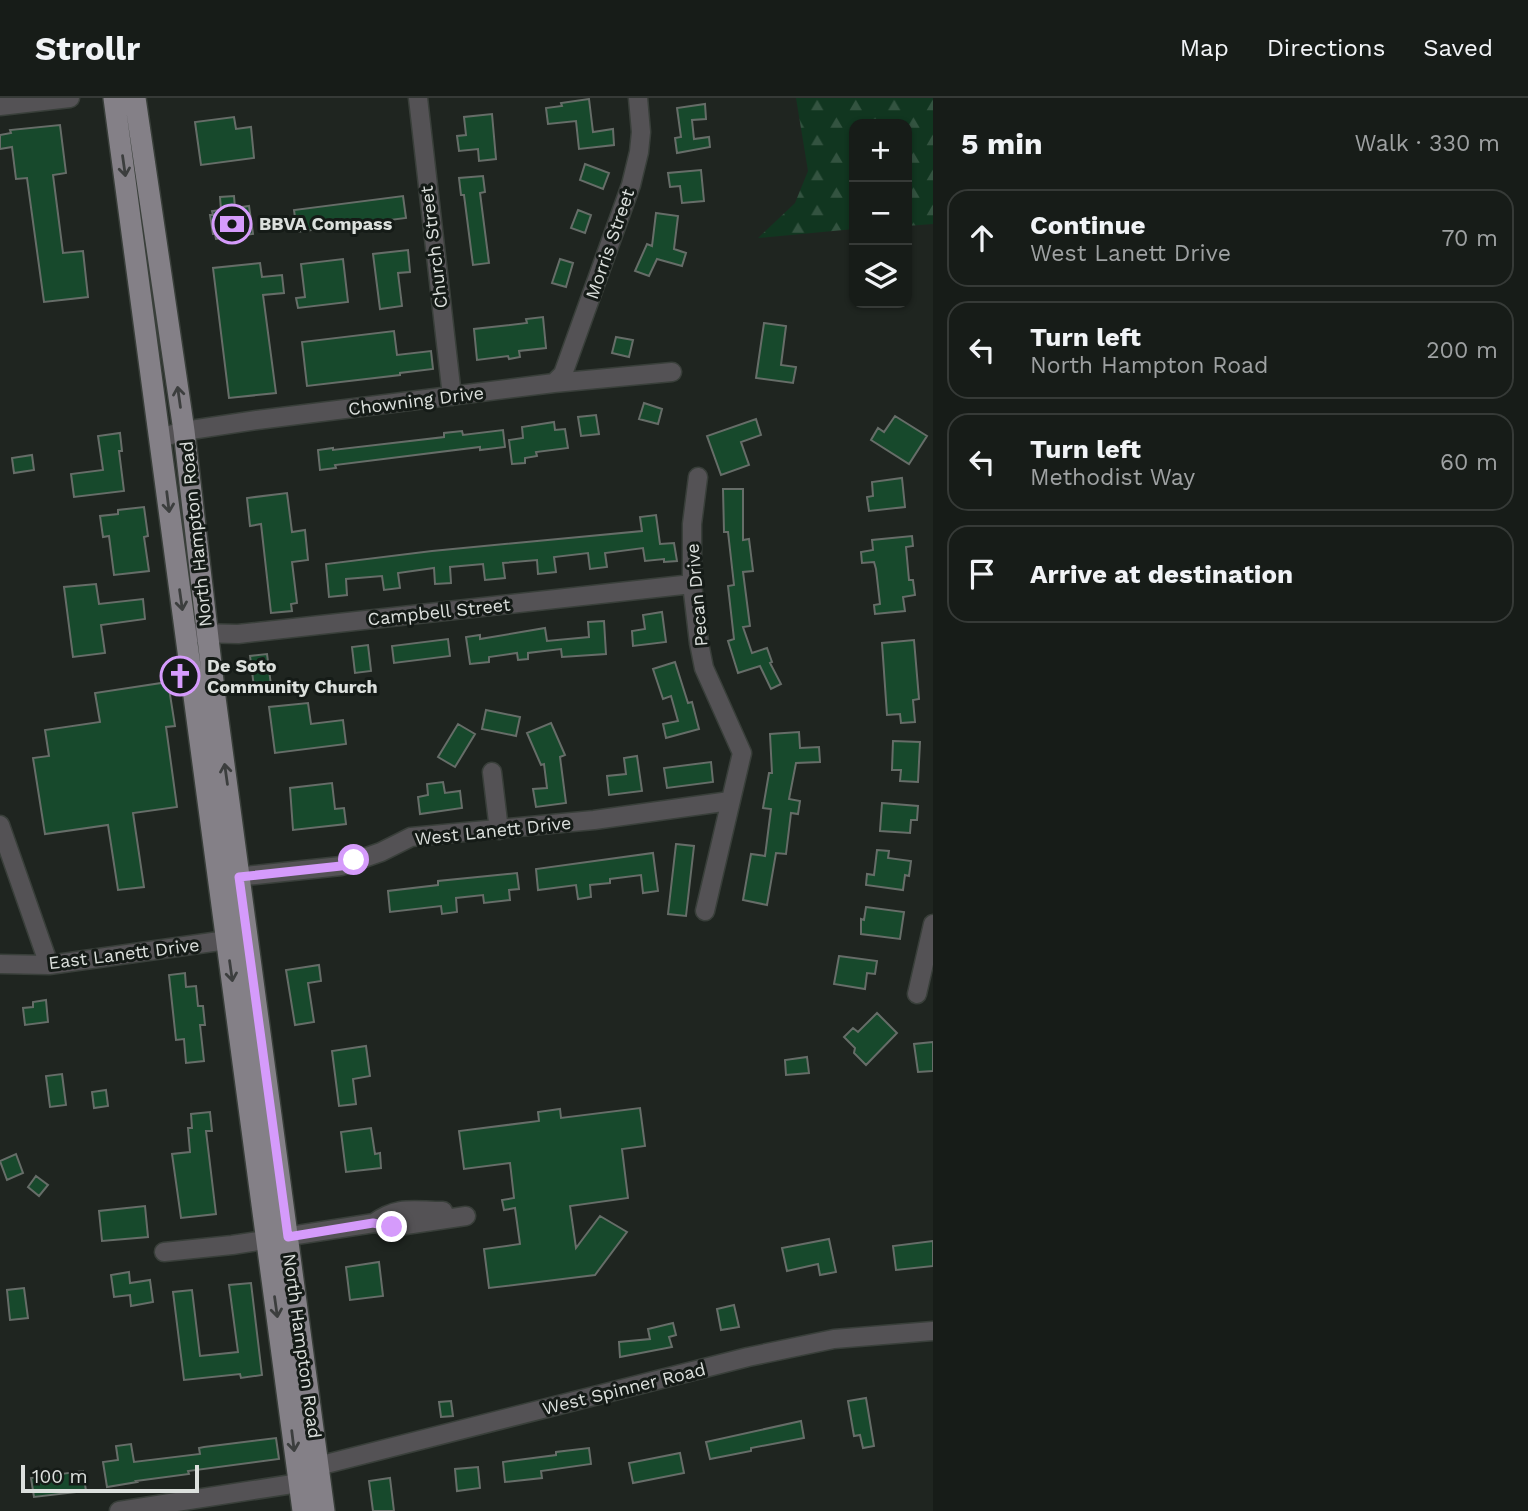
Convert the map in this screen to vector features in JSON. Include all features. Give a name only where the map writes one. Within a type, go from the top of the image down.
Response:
[{"type":"main road","name":"North Hampton Road","points":[[114,98],[186,632],[206,707],[222,825],[237,939],[265,1240],[282,1275],[324,1511]]},
{"type":"main road","name":"North Hampton Road","points":[[135,98],[184,431],[207,635],[206,707]]},
{"type":"main road","points":[[141,296],[164,294]]},
{"type":"main road","name":"North Hampton Road","points":[[237,939],[288,1237],[282,1275],[303,1511]]},
{"type":"street","points":[[0,106],[70,98]]},
{"type":"street","name":"Church Street","points":[[418,98],[452,396]]},
{"type":"street","name":"Morris Street","points":[[554,383],[563,373],[631,185],[641,132],[638,98]]},
{"type":"street","name":"Chowning Drive","points":[[160,438],[184,431],[257,420],[554,383],[672,372]]},
{"type":"street","name":"Pecan Drive","points":[[698,477],[692,524],[692,584],[704,668],[742,753],[705,911]]},
{"type":"street","name":"Campbell Street","points":[[186,632],[207,635],[238,634],[692,584]]},
{"type":"street","points":[[492,772],[499,830]]},
{"type":"street","name":"West Lanett Drive","points":[[229,878],[341,866],[381,852],[411,837],[594,820],[730,801]]},
{"type":"street","points":[[0,825],[49,965]]},
{"type":"street","points":[[917,994],[933,924]]},
{"type":"street","name":"East Lanett Drive","points":[[0,964],[49,965],[237,939]]},
{"type":"street","points":[[164,1252],[288,1237],[373,1223],[394,1211],[466,1213]]},
{"type":"street","name":"West Spinner Road","points":[[318,1466],[748,1357],[834,1339],[933,1331]]},
{"type":"street","points":[[119,1511],[299,1483],[318,1466]]},
{"type":"green space","points":[[796,98],[933,98],[933,224],[912,226],[912,119],[849,119],[849,229],[758,238],[795,203],[808,171]]},
{"type":"building","points":[[589,99],[593,132],[613,129],[614,145],[579,149],[576,121],[548,124],[546,108]]},
{"type":"building","points":[[705,104],[706,119],[692,120],[694,139],[709,137],[710,147],[677,153],[675,138],[681,137],[677,108]]},
{"type":"building","points":[[492,114],[496,159],[479,161],[478,149],[459,151],[457,136],[466,135],[464,117]]},
{"type":"building","points":[[234,117],[236,129],[251,127],[254,158],[201,165],[195,122]]},
{"type":"building","points":[[60,125],[66,173],[53,175],[63,253],[83,251],[88,297],[44,302],[27,178],[16,179],[12,147],[0,149],[0,135],[11,133],[10,130]]},
{"type":"building","points":[[585,164],[609,173],[603,189],[580,180]]},
{"type":"building","points":[[701,170],[704,201],[682,203],[680,186],[670,187],[668,173]]},
{"type":"building","points":[[483,176],[485,192],[480,193],[489,263],[473,265],[464,195],[461,195],[459,178]]},
{"type":"building","name":"BBVA Compass","points":[[234,196],[235,208],[249,206],[253,234],[216,239],[210,215],[213,215],[212,211],[221,210],[220,197]]},
{"type":"building","points":[[403,196],[406,218],[297,232],[294,210]]},
{"type":"building","points":[[578,210],[591,215],[585,233],[571,228]]},
{"type":"building","points":[[656,213],[678,216],[674,249],[686,253],[682,266],[657,259],[649,276],[635,271],[647,244],[652,246]]},
{"type":"building","points":[[408,250],[410,272],[398,273],[402,306],[380,309],[373,254]]},
{"type":"building","points":[[343,259],[348,302],[298,308],[296,298],[305,297],[301,264]]},
{"type":"building","points":[[560,259],[573,263],[566,287],[552,283]]},
{"type":"building","points":[[260,263],[262,277],[282,275],[284,293],[263,295],[276,393],[229,398],[213,268]]},
{"type":"building","points":[[543,317],[546,348],[519,351],[520,357],[509,359],[508,356],[477,360],[474,329],[527,323],[526,319]]},
{"type":"building","points":[[764,323],[786,326],[781,365],[796,367],[793,383],[756,378]]},
{"type":"building","points":[[394,331],[397,355],[431,351],[433,369],[307,386],[302,342]]},
{"type":"building","points":[[616,337],[633,340],[629,357],[612,353]]},
{"type":"building","points":[[644,403],[662,409],[658,424],[639,419]]},
{"type":"building","points":[[596,415],[599,434],[581,436],[578,417]]},
{"type":"building","points":[[895,416],[927,436],[909,464],[871,440],[878,428],[884,432]]},
{"type":"building","points":[[756,419],[761,435],[741,442],[749,465],[721,475],[707,436]]},
{"type":"building","points":[[554,422],[555,430],[565,429],[568,448],[536,452],[537,456],[525,458],[525,463],[512,464],[509,440],[523,438],[522,427]]},
{"type":"building","points":[[503,430],[505,447],[480,450],[480,447],[335,465],[336,468],[320,470],[318,450],[444,437],[444,433],[462,431],[463,435]]},
{"type":"building","points":[[120,433],[122,451],[119,451],[124,491],[74,497],[71,474],[103,470],[98,436]]},
{"type":"building","points":[[32,455],[34,470],[14,473],[12,458]]},
{"type":"building","points":[[902,478],[905,507],[869,511],[867,497],[873,496],[872,482]]},
{"type":"building","points":[[723,489],[743,489],[743,540],[749,539],[753,571],[743,572],[750,626],[743,627],[752,653],[767,648],[772,662],[770,663],[781,684],[771,689],[760,666],[738,673],[728,641],[734,639],[728,586],[734,585],[728,532],[724,532]]},
{"type":"building","points":[[287,493],[292,532],[305,530],[308,560],[292,562],[297,603],[291,604],[292,611],[271,613],[261,524],[250,526],[247,498]]},
{"type":"building","points":[[144,507],[148,536],[144,537],[149,571],[114,575],[109,536],[103,537],[100,516],[118,514],[118,510]]},
{"type":"building","points":[[656,515],[660,544],[674,543],[677,561],[645,561],[643,548],[605,553],[607,567],[590,569],[588,553],[554,557],[556,572],[538,574],[537,560],[503,563],[505,578],[485,580],[483,564],[450,567],[451,583],[435,584],[434,568],[398,573],[400,588],[384,590],[382,576],[346,579],[347,595],[329,597],[326,564],[642,531],[640,517]]},
{"type":"building","points":[[912,536],[913,546],[906,547],[909,580],[913,580],[915,595],[903,597],[905,611],[875,614],[874,605],[880,604],[876,569],[874,562],[862,563],[861,552],[873,550],[872,540]]},
{"type":"building","points":[[96,584],[99,604],[143,599],[145,619],[101,625],[105,653],[73,657],[64,587]]},
{"type":"building","points":[[662,612],[666,642],[633,646],[632,631],[645,629],[643,615]]},
{"type":"building","points":[[604,621],[606,654],[562,657],[561,649],[528,653],[528,659],[518,660],[517,653],[489,657],[489,662],[470,664],[466,637],[480,635],[480,639],[545,628],[547,641],[589,637],[588,622]]},
{"type":"building","points":[[448,639],[450,656],[394,663],[392,646]]},
{"type":"building","points":[[914,640],[919,699],[913,700],[915,722],[901,723],[900,714],[887,715],[882,643]]},
{"type":"building","points":[[368,645],[371,671],[355,673],[352,647]]},
{"type":"building","points":[[267,654],[272,693],[255,695],[250,656]]},
{"type":"building","points":[[675,662],[688,703],[692,702],[699,729],[666,738],[663,724],[678,721],[671,696],[663,699],[653,669]]},
{"type":"building","points":[[168,682],[175,726],[166,727],[177,807],[133,813],[144,887],[118,890],[108,825],[45,834],[33,758],[49,756],[45,730],[100,722],[95,693]]},
{"type":"building","points":[[308,703],[311,724],[343,720],[346,744],[275,753],[269,707]]},
{"type":"building","points":[[486,710],[520,717],[516,736],[482,729]]},
{"type":"building","points":[[551,723],[565,755],[560,757],[566,803],[536,807],[533,789],[547,788],[544,764],[541,765],[527,733]]},
{"type":"building","points":[[458,724],[475,734],[455,767],[438,757]]},
{"type":"building","points":[[799,732],[800,748],[819,747],[820,762],[796,763],[789,799],[800,801],[798,814],[791,813],[786,854],[776,853],[767,905],[743,900],[751,854],[765,856],[771,809],[763,808],[769,773],[772,773],[770,734]]},
{"type":"building","points":[[893,741],[920,742],[918,782],[900,781],[901,770],[892,770]]},
{"type":"building","points":[[637,756],[642,791],[609,795],[607,776],[626,774],[624,758]]},
{"type":"building","points":[[711,762],[713,782],[667,788],[664,768]]},
{"type":"building","points":[[443,782],[445,793],[460,791],[462,808],[420,814],[418,797],[428,795],[427,784]]},
{"type":"building","points":[[332,783],[335,809],[344,808],[346,824],[293,830],[290,788]]},
{"type":"building","points":[[882,803],[918,806],[917,820],[911,820],[910,833],[880,831]]},
{"type":"building","points":[[676,844],[694,846],[686,916],[668,914]]},
{"type":"building","points":[[877,850],[889,851],[888,858],[911,861],[903,890],[866,885],[867,874],[874,875]]},
{"type":"building","points":[[653,853],[658,891],[643,893],[641,875],[590,885],[591,897],[578,899],[576,885],[538,890],[536,869]]},
{"type":"building","points":[[517,873],[519,889],[509,890],[510,900],[484,903],[483,895],[456,898],[457,912],[442,914],[441,906],[390,912],[388,891],[438,885],[438,881]]},
{"type":"building","points":[[866,907],[904,912],[900,939],[861,934],[861,919],[864,920]]},
{"type":"building","points":[[839,956],[877,961],[875,974],[867,973],[865,989],[834,984]]},
{"type":"building","points":[[319,965],[321,981],[308,983],[314,1022],[295,1025],[286,970]]},
{"type":"building","points":[[185,973],[186,987],[196,986],[198,1006],[203,1006],[205,1025],[200,1025],[204,1061],[186,1063],[184,1039],[176,1040],[169,975]]},
{"type":"building","points":[[46,1000],[48,1022],[25,1025],[23,1008],[33,1007],[33,1002]]},
{"type":"building","points":[[877,1013],[897,1033],[866,1065],[844,1037],[853,1028],[858,1032]]},
{"type":"building","points":[[933,1042],[933,1071],[918,1072],[914,1044]]},
{"type":"building","points":[[366,1046],[370,1076],[353,1079],[356,1104],[339,1106],[332,1051]]},
{"type":"building","points":[[807,1057],[809,1073],[786,1075],[785,1060]]},
{"type":"building","points":[[62,1074],[66,1105],[50,1107],[46,1076]]},
{"type":"building","points":[[106,1090],[108,1106],[94,1108],[92,1092]]},
{"type":"building","points":[[640,1108],[645,1146],[622,1149],[628,1198],[570,1206],[576,1248],[600,1216],[627,1232],[595,1275],[489,1288],[484,1249],[520,1244],[515,1208],[504,1210],[502,1200],[514,1198],[510,1163],[464,1169],[459,1131],[539,1121],[538,1112],[560,1109],[561,1118]]},
{"type":"building","points":[[210,1112],[212,1131],[206,1131],[216,1214],[181,1218],[172,1154],[190,1152],[188,1128],[192,1128],[191,1114]]},
{"type":"building","points":[[371,1128],[375,1154],[380,1153],[381,1168],[346,1172],[341,1132]]},
{"type":"building","points":[[16,1154],[23,1173],[7,1180],[0,1161]]},
{"type":"building","points":[[36,1176],[48,1185],[39,1196],[28,1187]]},
{"type":"building","points":[[145,1206],[148,1237],[102,1241],[99,1211]]},
{"type":"building","points":[[829,1239],[836,1272],[820,1275],[818,1264],[787,1271],[782,1248]]},
{"type":"building","points":[[933,1241],[933,1266],[896,1270],[893,1246]]},
{"type":"building","points":[[379,1262],[383,1296],[350,1300],[346,1267]]},
{"type":"building","points":[[129,1272],[130,1283],[150,1280],[153,1302],[131,1306],[130,1295],[114,1297],[111,1275]]},
{"type":"building","points":[[251,1283],[262,1375],[241,1378],[240,1374],[184,1380],[173,1292],[192,1290],[200,1356],[238,1352],[229,1285]]},
{"type":"building","points":[[24,1288],[28,1318],[10,1320],[7,1290]]},
{"type":"building","points":[[734,1305],[739,1327],[721,1330],[717,1309]]},
{"type":"building","points":[[673,1323],[676,1335],[669,1337],[672,1347],[620,1357],[619,1342],[650,1339],[648,1329]]},
{"type":"building","points":[[866,1398],[874,1446],[863,1448],[860,1435],[854,1436],[848,1401]]},
{"type":"building","points":[[451,1401],[453,1416],[441,1417],[439,1402]]},
{"type":"building","points":[[801,1421],[804,1438],[710,1459],[706,1442]]},
{"type":"building","points":[[276,1438],[279,1459],[188,1471],[189,1474],[107,1487],[103,1462],[118,1460],[116,1446],[131,1444],[134,1462],[200,1454],[199,1448],[204,1447]]},
{"type":"building","points":[[589,1448],[591,1464],[541,1471],[542,1478],[505,1482],[503,1462]]},
{"type":"building","points":[[680,1453],[684,1473],[633,1483],[629,1463]]},
{"type":"building","points":[[478,1467],[480,1488],[457,1491],[455,1469]]},
{"type":"building","points":[[83,1471],[86,1491],[34,1497],[31,1478]]},
{"type":"building","points":[[390,1478],[394,1511],[373,1511],[369,1481]]},
{"type":"place","name":"BBVA Compass","points":[[232,224]]},
{"type":"place","name":"De Soto Community Church","points":[[180,676]]},
{"type":"route","points":[[354,860],[341,866],[239,877],[288,1237],[373,1223],[392,1227]]}]
